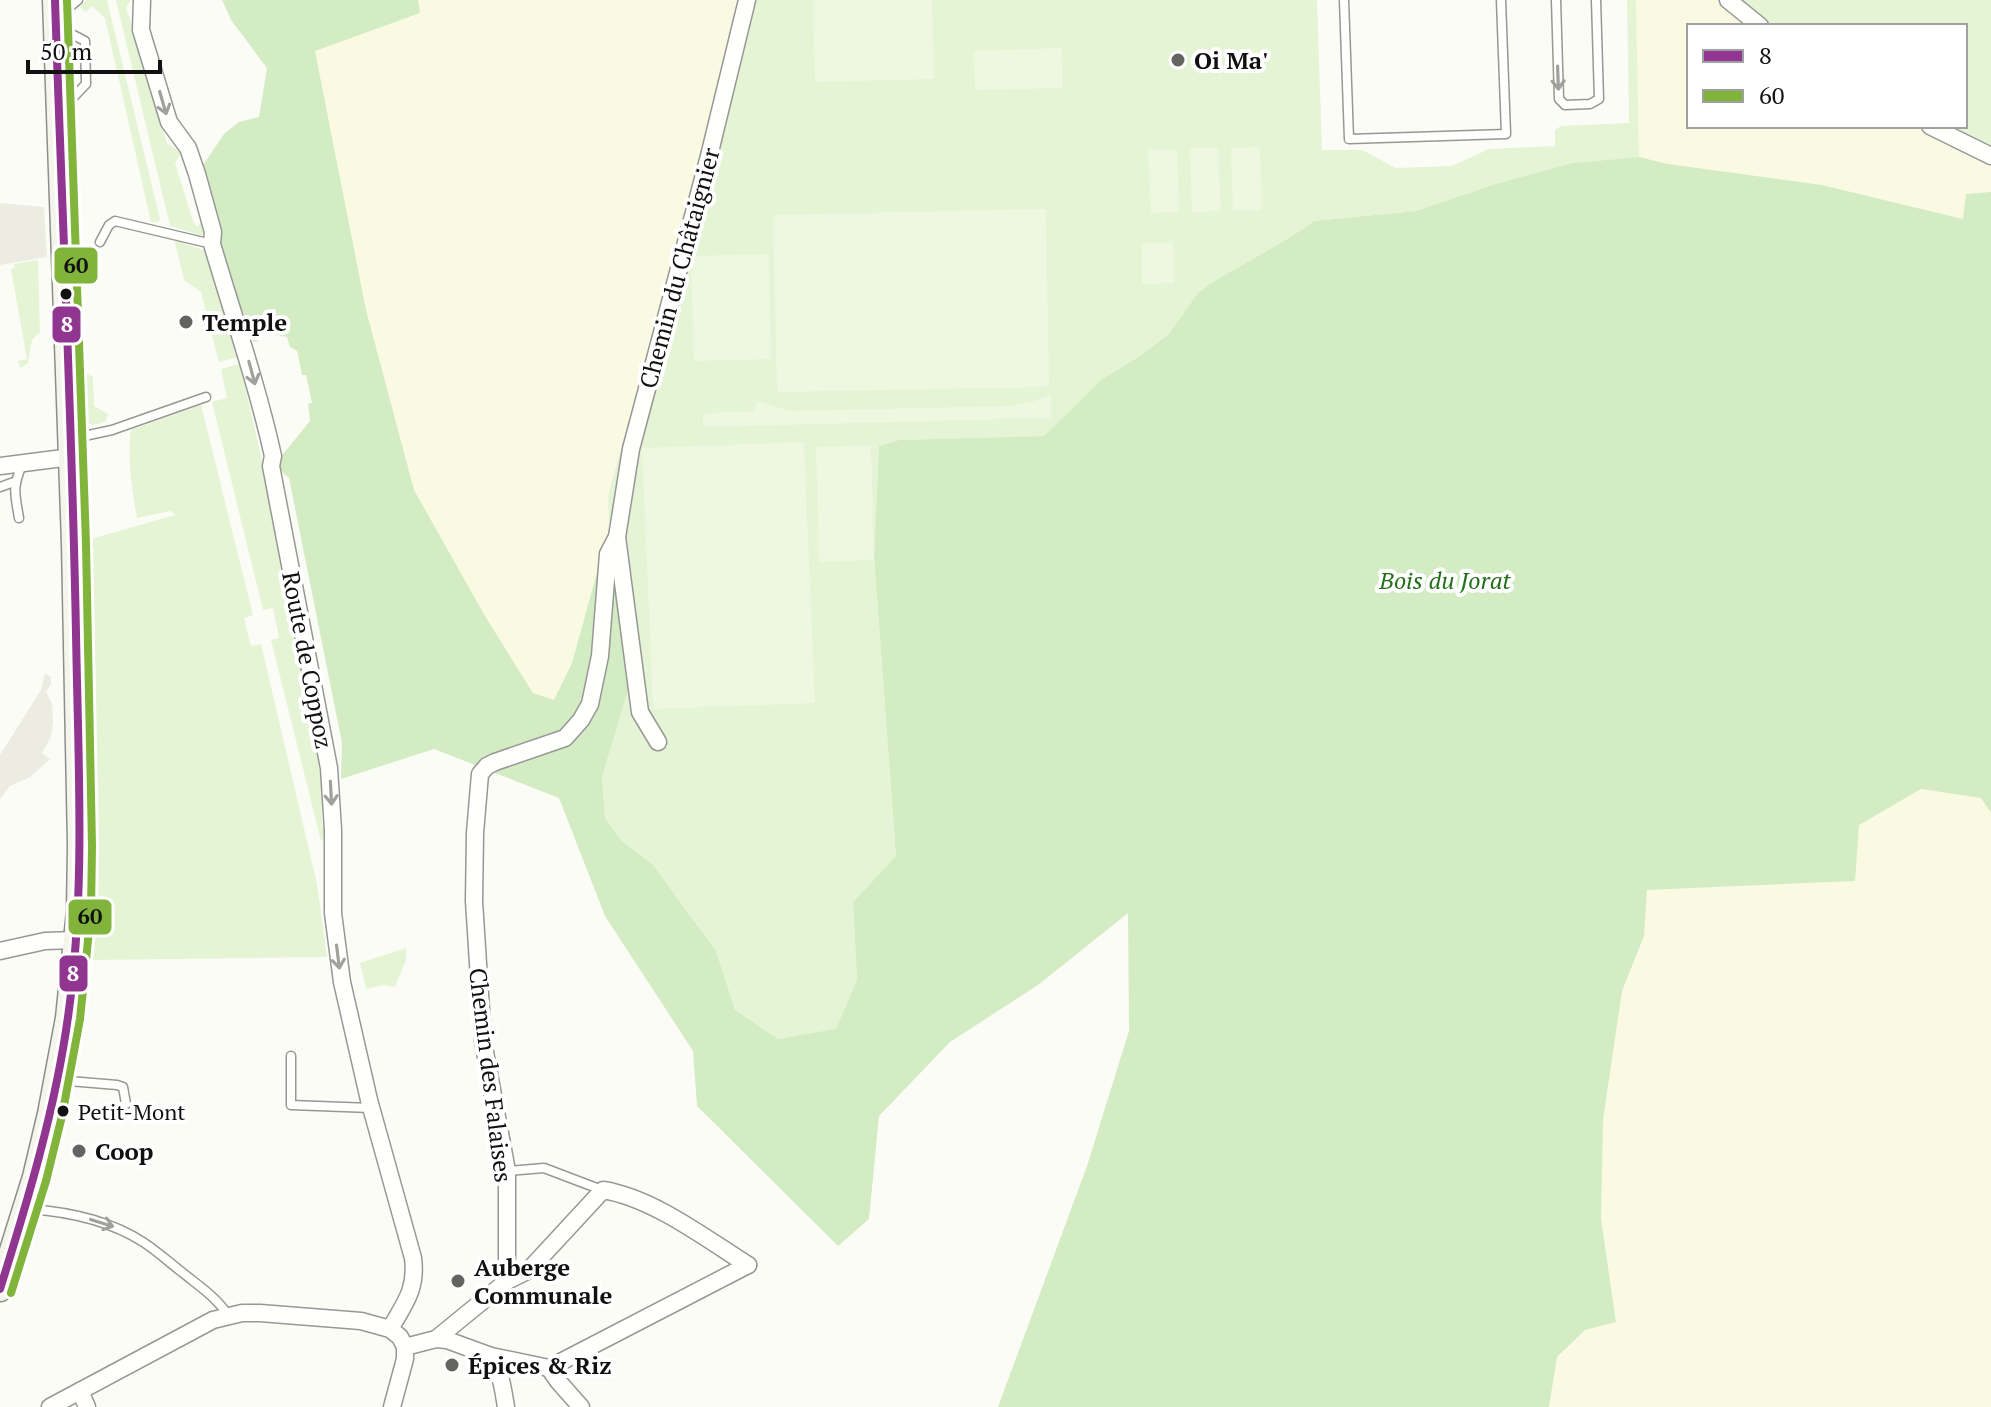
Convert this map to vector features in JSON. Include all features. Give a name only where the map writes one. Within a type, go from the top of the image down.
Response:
[{"type":"main road","points":[[0,1289],[35,1177],[68,1018],[76,940],[80,846],[55,15]]},
{"type":"street","name":"Route de Coppoz","points":[[142,0],[141,30],[169,122],[188,148],[197,174],[213,232],[212,244],[249,359],[273,456],[271,466],[329,768],[333,913],[342,982],[371,1108],[414,1266],[410,1293],[390,1329]]},
{"type":"street","name":"Chemin du Châtaignier","points":[[658,742],[640,712],[617,537],[631,449],[747,0]]},
{"type":"street","points":[[1728,0],[1758,24]]},
{"type":"street","points":[[1934,128],[1991,156]]},
{"type":"street","points":[[0,466],[22,464],[70,448]]},
{"type":"street","name":"Chemin du Châtaignier","points":[[480,774],[495,762],[565,738],[581,720],[590,704],[600,656],[608,554],[617,537]]},
{"type":"street","name":"Chemin des Falaises","points":[[480,774],[474,901],[479,998],[484,1051],[507,1171],[507,1281]]},
{"type":"street","points":[[0,951],[45,941],[76,940]]},
{"type":"street","points":[[405,1347],[436,1339],[453,1341],[491,1356],[549,1368],[748,1265],[649,1204],[603,1190],[529,1270],[507,1281],[436,1339]]},
{"type":"street","points":[[50,1407],[84,1399],[213,1320],[228,1315],[260,1313],[335,1318],[390,1329],[400,1337],[405,1347],[405,1359],[392,1407]]},
{"type":"street","points":[[491,1356],[497,1366],[506,1407]]},
{"type":"street","points":[[549,1368],[581,1407]]},
{"type":"lane","points":[[55,15],[78,0]]},
{"type":"lane","points":[[1344,0],[1349,139],[1506,134],[1501,0]]},
{"type":"lane","points":[[1556,0],[1559,99],[1565,105],[1590,104],[1599,99],[1596,0]]},
{"type":"lane","points":[[100,242],[109,225],[115,221],[212,244]]},
{"type":"lane","points":[[70,448],[206,397]]},
{"type":"lane","points":[[19,518],[14,482],[22,464]]},
{"type":"lane","points":[[0,487],[14,482]]},
{"type":"lane","points":[[291,1056],[291,1105],[371,1108]]},
{"type":"lane","points":[[56,1080],[123,1087],[126,1104]]},
{"type":"lane","points":[[507,1171],[544,1168],[603,1190]]},
{"type":"lane","points":[[25,1209],[56,1211],[118,1228],[146,1243],[204,1289],[228,1315]]},
{"type":"green space","points":[[86,0],[107,0],[160,219],[158,222],[151,222],[105,18],[92,6],[86,12],[80,7]]},
{"type":"green space","points":[[116,0],[131,0],[126,7],[167,143],[181,153],[175,163],[194,224],[198,227],[204,217],[207,230],[204,235],[170,226]]},
{"type":"green space","name":"Bois du Jorat","points":[[222,0],[418,0],[420,13],[315,51],[366,310],[414,490],[485,616],[533,693],[554,700],[572,663],[609,529],[629,687],[602,777],[605,818],[622,841],[653,865],[716,951],[735,1010],[778,1039],[836,1029],[857,980],[853,902],[896,856],[874,557],[879,446],[899,440],[1044,436],[1102,379],[1168,335],[1199,292],[1314,221],[1416,211],[1495,184],[1572,163],[1639,157],[1668,164],[1822,185],[1963,219],[1966,194],[1991,192],[1991,813],[1981,798],[1921,789],[1859,825],[1855,881],[1647,890],[1644,936],[1622,991],[1603,1120],[1601,1219],[1616,1322],[1585,1330],[1557,1357],[1549,1407],[998,1407],[1087,1166],[1129,1031],[1128,913],[1038,985],[950,1042],[879,1116],[869,1219],[838,1246],[697,1106],[693,1051],[605,916],[559,798],[434,749],[341,779],[342,743],[289,478],[276,467],[310,421],[308,404],[312,403],[306,375],[302,375],[297,351],[290,347],[287,337],[257,331],[258,341],[254,342],[235,323],[197,174],[224,134],[239,122],[259,117],[267,68],[231,20]]},
{"type":"green space","points":[[418,0],[739,0],[723,79],[608,496],[609,529],[572,663],[555,700],[533,693],[485,616],[414,490],[366,310],[315,50],[420,13]]},
{"type":"green space","points":[[739,0],[1317,0],[1322,150],[1362,150],[1396,168],[1452,166],[1489,149],[1555,146],[1555,130],[1561,126],[1629,123],[1627,0],[1636,0],[1639,157],[1572,163],[1494,184],[1416,211],[1314,221],[1200,292],[1168,335],[1102,379],[1044,436],[899,440],[879,446],[874,557],[896,856],[853,902],[857,980],[836,1030],[778,1039],[735,1010],[716,951],[653,865],[622,841],[605,818],[602,777],[629,687],[609,529],[608,496],[723,79]]},
{"type":"green space","points":[[813,0],[932,0],[934,79],[815,82]]},
{"type":"green space","points":[[1636,0],[1728,0],[1758,24],[1687,24],[1687,128],[1934,128],[1991,156],[1991,192],[1966,194],[1964,219],[1822,185],[1668,164],[1639,157]]},
{"type":"green space","points":[[1728,0],[1991,0],[1991,156],[1934,128],[1967,128],[1967,24],[1758,24]]},
{"type":"green space","points":[[1062,48],[1063,88],[975,90],[974,51]]},
{"type":"green space","points":[[1260,147],[1262,210],[1233,211],[1231,148]]},
{"type":"green space","points":[[1190,148],[1218,148],[1221,211],[1192,212]]},
{"type":"green space","points":[[1148,149],[1177,149],[1179,212],[1151,213]]},
{"type":"green space","points":[[1046,209],[1049,387],[777,392],[773,215]]},
{"type":"green space","points":[[177,241],[209,252],[238,357],[219,362],[201,292],[184,280]]},
{"type":"green space","points":[[1142,243],[1173,243],[1174,283],[1142,284]]},
{"type":"green space","points":[[769,254],[771,359],[694,361],[691,256]]},
{"type":"green space","points":[[38,260],[40,333],[32,342],[28,363],[20,368],[18,361],[27,359],[11,269],[15,268],[14,264]]},
{"type":"green space","points":[[240,364],[282,548],[317,743],[319,770],[323,775],[322,825],[327,830],[321,841],[271,640],[279,638],[273,608],[263,610],[212,402],[227,398],[221,369]]},
{"type":"green space","points":[[87,374],[93,377],[94,406],[108,414],[106,421],[98,424],[85,421]]},
{"type":"green space","points":[[1051,394],[1051,418],[703,427],[703,413],[753,412],[757,401],[790,411],[1012,406]]},
{"type":"green space","points":[[201,405],[253,615],[244,618],[251,646],[261,644],[317,884],[327,957],[90,960],[94,871],[87,540],[175,515],[171,511],[137,518],[130,463],[131,430]]},
{"type":"green space","points":[[804,442],[815,703],[653,709],[642,448]]},
{"type":"green space","points":[[871,445],[874,560],[819,562],[816,447]]},
{"type":"green space","points":[[1921,789],[1982,798],[1991,813],[1991,1407],[1549,1407],[1557,1357],[1585,1330],[1616,1321],[1601,1219],[1603,1120],[1622,991],[1644,936],[1647,890],[1854,881],[1859,825]]},
{"type":"green space","points":[[406,948],[406,960],[395,987],[383,985],[366,989],[360,963]]},
{"type":"shaded area","points":[[0,203],[44,207],[47,257],[0,265]]},
{"type":"shaded area","points":[[45,673],[51,677],[46,692],[52,704],[53,722],[51,737],[42,753],[50,759],[30,777],[10,786],[0,799],[0,755],[41,690]]},
{"type":"transit line","name":"8","points":[[0,1289],[56,1086],[68,1017],[77,921],[80,825],[74,554],[55,0]]},
{"type":"transit line","name":"60","points":[[11,1293],[46,1181],[62,1116],[80,1019],[91,911],[86,544],[67,0]]},
{"type":"place","name":"Oi Ma'","points":[[1178,60]]},
{"type":"place","name":"Temple","points":[[186,322]]},
{"type":"place","name":"Petit-Mont","points":[[63,1111]]},
{"type":"place","name":"Coop","points":[[79,1151]]},
{"type":"place","name":"Auberge Communale","points":[[458,1281]]},
{"type":"place","name":"Épices & Riz","points":[[452,1365]]}]
